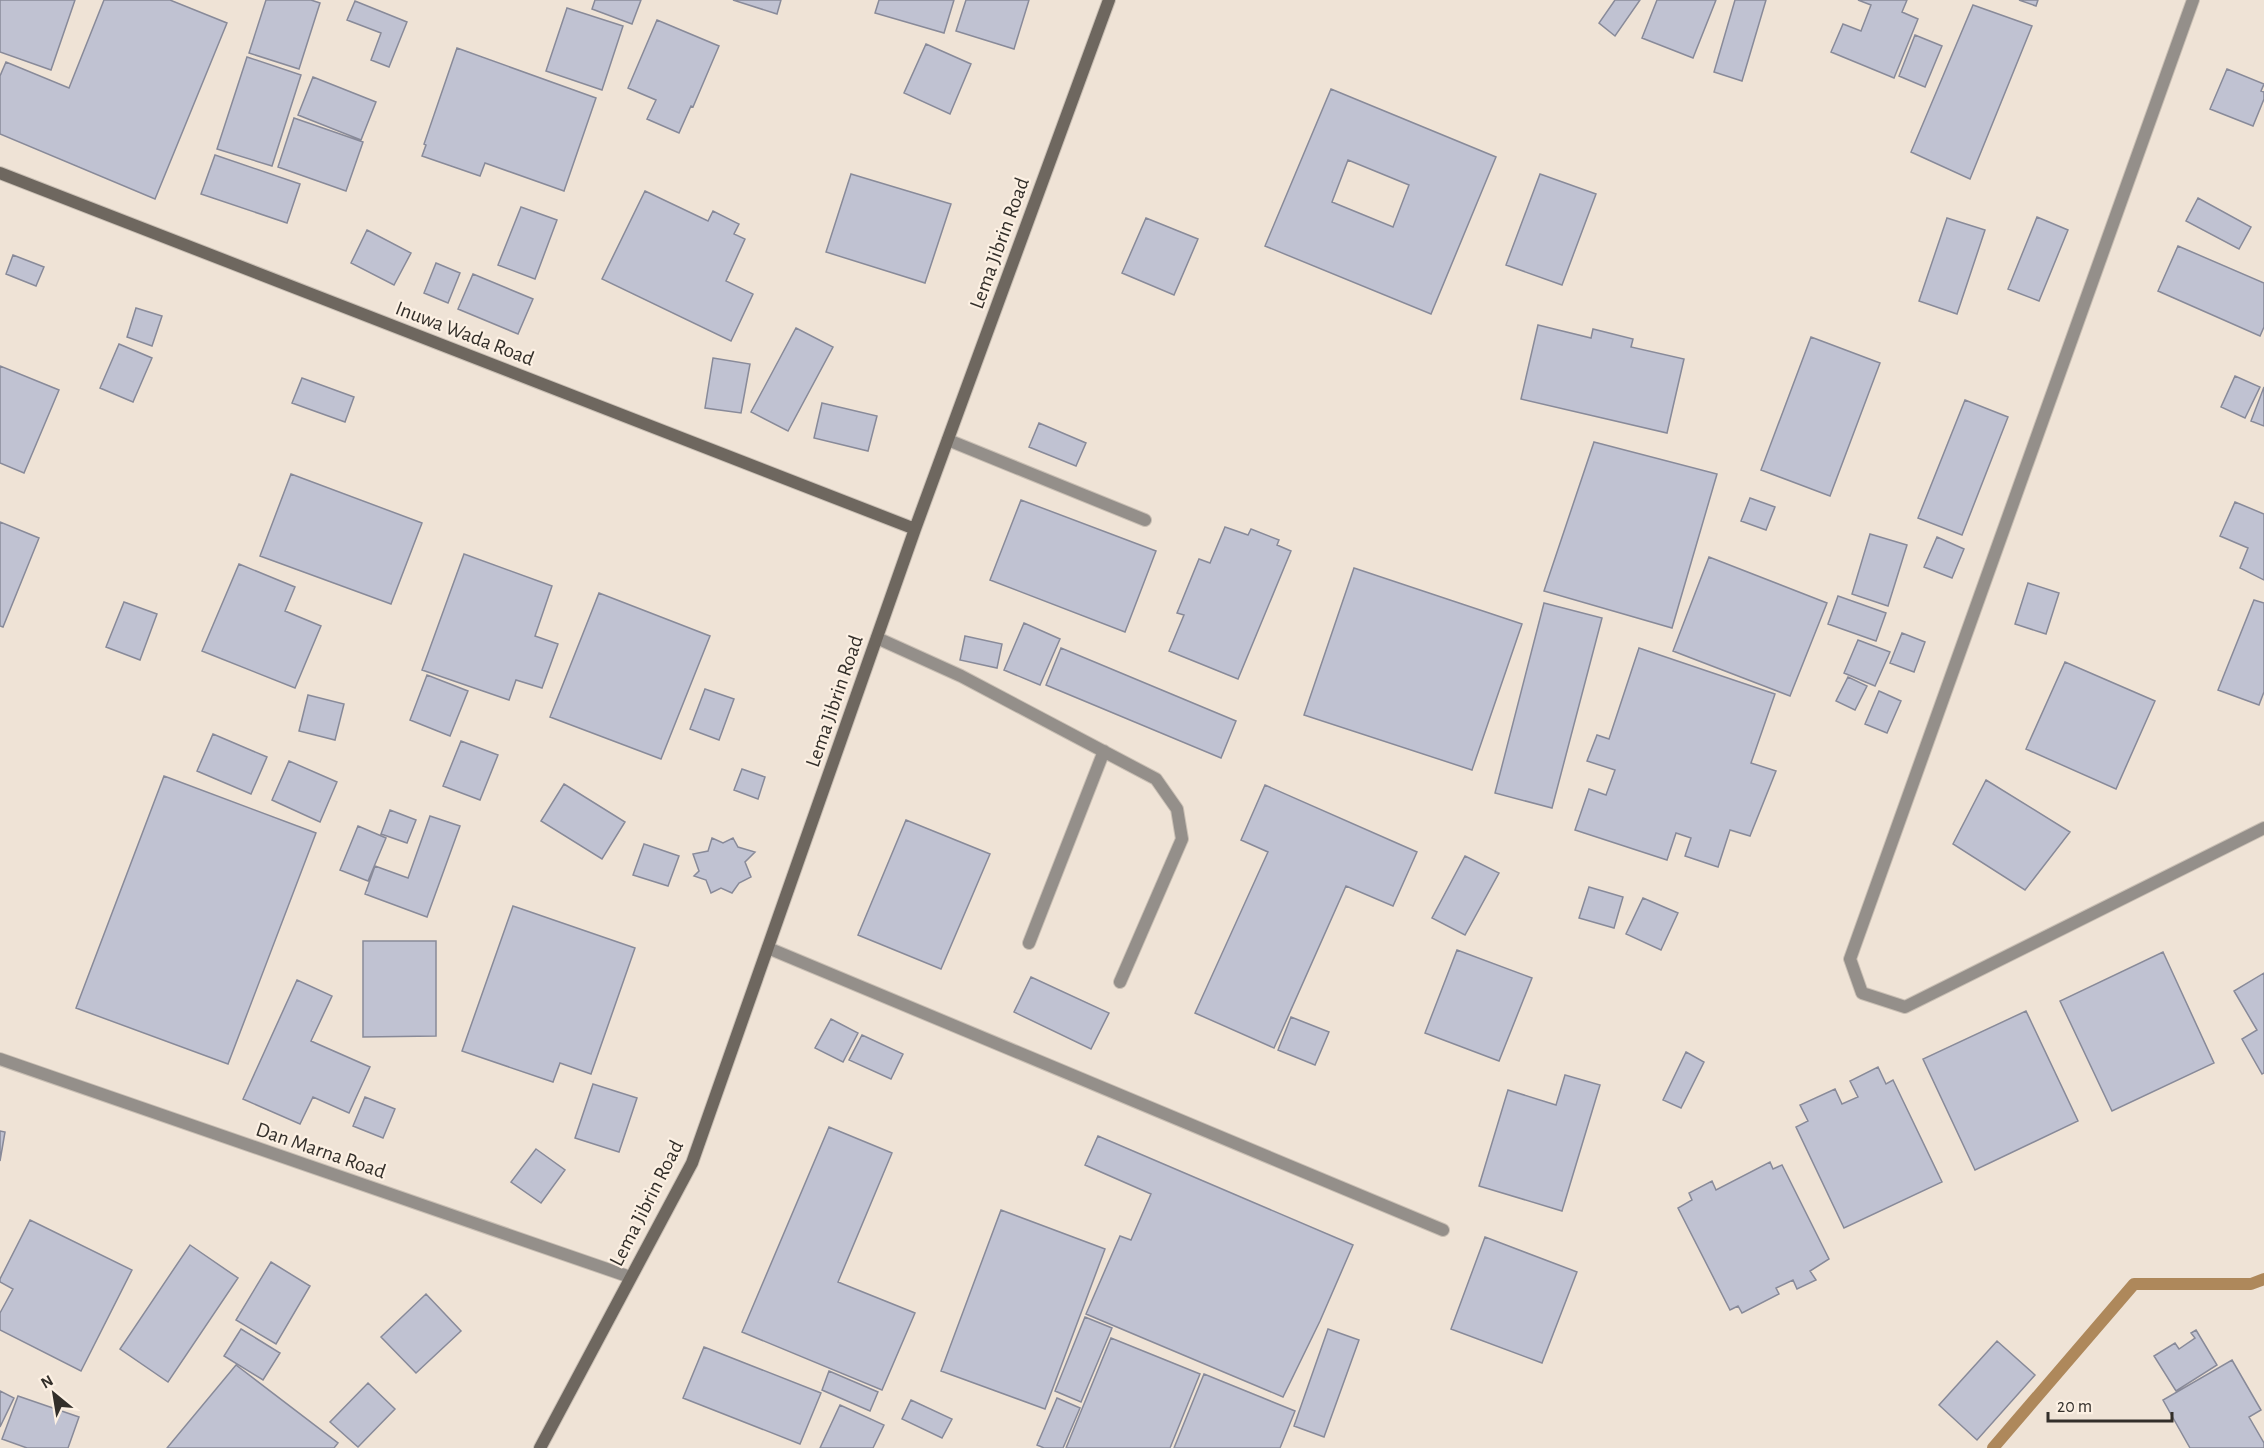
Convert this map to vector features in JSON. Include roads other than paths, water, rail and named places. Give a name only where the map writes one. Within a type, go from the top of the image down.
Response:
[{"type":"street","name":"Lema Jibrin Road","points":[[540,1448],[693,1163],[915,529],[1109,0]]},
{"type":"street","points":[[2193,0],[1850,959],[1862,993],[1905,1007],[2264,828]]},
{"type":"street","name":"Inuwa Wada Road","points":[[0,173],[915,529]]},
{"type":"street","points":[[948,440],[1146,520]]},
{"type":"street","points":[[877,638],[961,676],[1156,779],[1177,809],[1182,839],[1120,982]]},
{"type":"street","points":[[1029,943],[1104,751]]},
{"type":"street","points":[[768,948],[1443,1230]]},
{"type":"street","name":"Dan Marna Road","points":[[0,1059],[630,1278]]},
{"type":"waterway","points":[[1993,1448],[2134,1284],[2251,1284],[2264,1279]]}]
